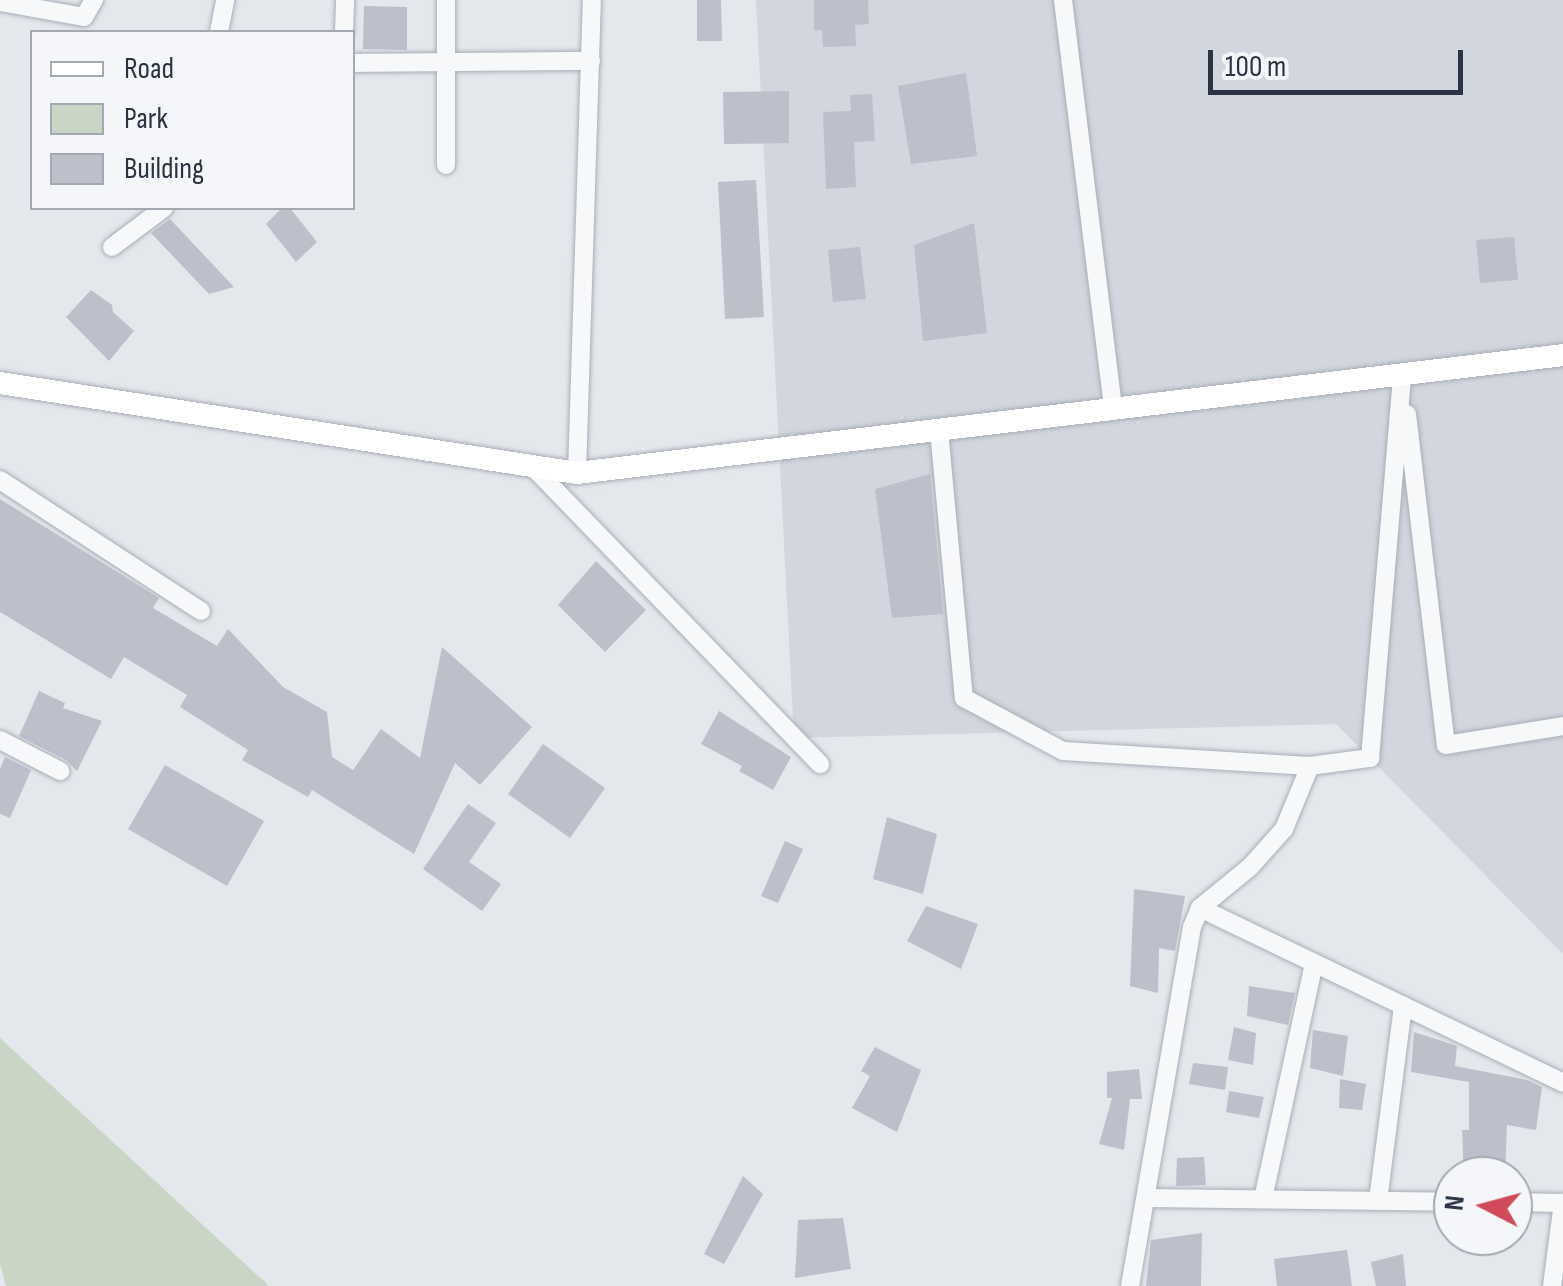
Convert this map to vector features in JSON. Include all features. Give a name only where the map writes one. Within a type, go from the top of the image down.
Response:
[{"type":"main road","points":[[0,383],[576,473],[1563,355]]},
{"type":"street","points":[[0,2],[84,17],[94,0]]},
{"type":"street","points":[[219,30],[225,0]]},
{"type":"street","points":[[344,30],[345,0]]},
{"type":"street","points":[[446,0],[446,165]]},
{"type":"street","points":[[576,473],[592,0]]},
{"type":"street","points":[[1063,0],[1113,409]]},
{"type":"street","points":[[355,63],[592,60]]},
{"type":"street","points":[[112,247],[161,210]]},
{"type":"street","points":[[1402,374],[1446,745],[1563,726]]},
{"type":"street","points":[[939,430],[964,698],[1062,750],[1310,766],[1370,758],[1402,374]]},
{"type":"street","points":[[534,468],[820,764]]},
{"type":"street","points":[[0,480],[201,610]]},
{"type":"street","points":[[0,740],[60,771]]},
{"type":"street","points":[[1130,1286],[1192,928],[1200,908],[1250,866],[1284,829],[1310,766]]},
{"type":"street","points":[[1200,908],[1563,1082]]},
{"type":"street","points":[[1264,1199],[1314,964]]},
{"type":"street","points":[[1378,1200],[1403,1006]]},
{"type":"street","points":[[1146,1198],[1433,1201]]},
{"type":"street","points":[[1533,1202],[1562,1203],[1552,1286]]},
{"type":"shaded area","points":[[756,0],[1563,0],[1563,954],[1336,724],[794,738]]},
{"type":"green space","points":[[0,1038],[269,1286],[6,1286],[0,1264]]},
{"type":"building","points":[[697,0],[721,0],[722,41],[697,41]]},
{"type":"building","points":[[814,0],[868,0],[869,24],[855,25],[856,46],[823,47],[822,30],[814,31]]},
{"type":"building","points":[[364,6],[407,7],[407,50],[363,49]]},
{"type":"building","points":[[966,73],[977,156],[911,164],[898,86]]},
{"type":"building","points":[[789,91],[789,143],[724,144],[723,92]]},
{"type":"building","points":[[872,94],[875,141],[854,142],[856,187],[826,189],[823,112],[851,111],[850,95]]},
{"type":"building","points":[[756,180],[764,317],[725,319],[718,182]]},
{"type":"building","points":[[280,210],[292,210],[317,242],[296,262],[266,224]]},
{"type":"building","points":[[170,219],[234,287],[209,294],[151,233]]},
{"type":"building","points":[[974,223],[987,333],[923,341],[914,245]]},
{"type":"building","points":[[1514,237],[1518,280],[1480,283],[1476,240]]},
{"type":"building","points":[[860,247],[866,299],[833,302],[828,250]]},
{"type":"building","points":[[91,290],[112,305],[113,312],[134,331],[109,361],[66,317]]},
{"type":"building","points":[[930,474],[943,614],[892,618],[875,489]]},
{"type":"building","points":[[0,499],[159,598],[153,608],[217,646],[228,629],[283,687],[327,712],[332,757],[353,770],[381,729],[420,758],[442,647],[532,727],[480,785],[455,763],[414,854],[312,790],[308,797],[242,760],[248,750],[180,707],[187,695],[124,657],[111,679],[0,612]]},
{"type":"building","points":[[596,561],[646,610],[605,652],[558,605]]},
{"type":"building","points":[[39,691],[65,703],[63,708],[102,721],[77,771],[66,760],[19,736]]},
{"type":"building","points":[[719,711],[791,757],[773,790],[739,771],[742,766],[701,744]]},
{"type":"building","points":[[543,744],[605,788],[570,838],[508,794]]},
{"type":"building","points":[[5,757],[31,770],[10,818],[0,814],[0,769]]},
{"type":"building","points":[[165,765],[264,821],[227,886],[128,829]]},
{"type":"building","points":[[468,804],[496,823],[469,862],[501,884],[482,911],[423,869]]},
{"type":"building","points":[[887,817],[937,834],[923,894],[873,879]]},
{"type":"building","points":[[785,841],[803,849],[778,903],[761,896]]},
{"type":"building","points":[[1134,889],[1185,896],[1175,951],[1159,948],[1158,993],[1130,986]]},
{"type":"building","points":[[926,906],[978,924],[961,969],[907,941]]},
{"type":"building","points":[[1249,986],[1295,993],[1288,1025],[1247,1016]]},
{"type":"building","points":[[1234,1027],[1256,1033],[1253,1065],[1228,1060]]},
{"type":"building","points":[[1313,1030],[1348,1036],[1343,1076],[1310,1068]]},
{"type":"building","points":[[1414,1032],[1457,1046],[1455,1066],[1527,1080],[1542,1087],[1536,1130],[1507,1125],[1506,1156],[1463,1156],[1462,1130],[1469,1130],[1469,1082],[1411,1072]]},
{"type":"building","points":[[875,1047],[921,1070],[897,1132],[852,1108],[870,1076],[861,1071]]},
{"type":"building","points":[[1193,1063],[1228,1067],[1225,1090],[1189,1084]]},
{"type":"building","points":[[1139,1069],[1142,1099],[1130,1099],[1124,1150],[1099,1144],[1112,1098],[1107,1098],[1107,1072]]},
{"type":"building","points":[[1340,1079],[1366,1084],[1362,1110],[1339,1108]]},
{"type":"building","points":[[1229,1091],[1264,1097],[1259,1118],[1226,1112]]},
{"type":"building","points":[[1204,1157],[1206,1185],[1176,1186],[1177,1158]]},
{"type":"building","points":[[743,1176],[763,1194],[724,1264],[704,1254]]},
{"type":"building","points":[[843,1218],[851,1269],[795,1278],[798,1220]]},
{"type":"building","points":[[1202,1233],[1201,1286],[1146,1286],[1151,1240]]},
{"type":"building","points":[[1347,1250],[1352,1286],[1277,1286],[1274,1259]]},
{"type":"building","points":[[1403,1254],[1406,1286],[1376,1286],[1371,1262]]}]
